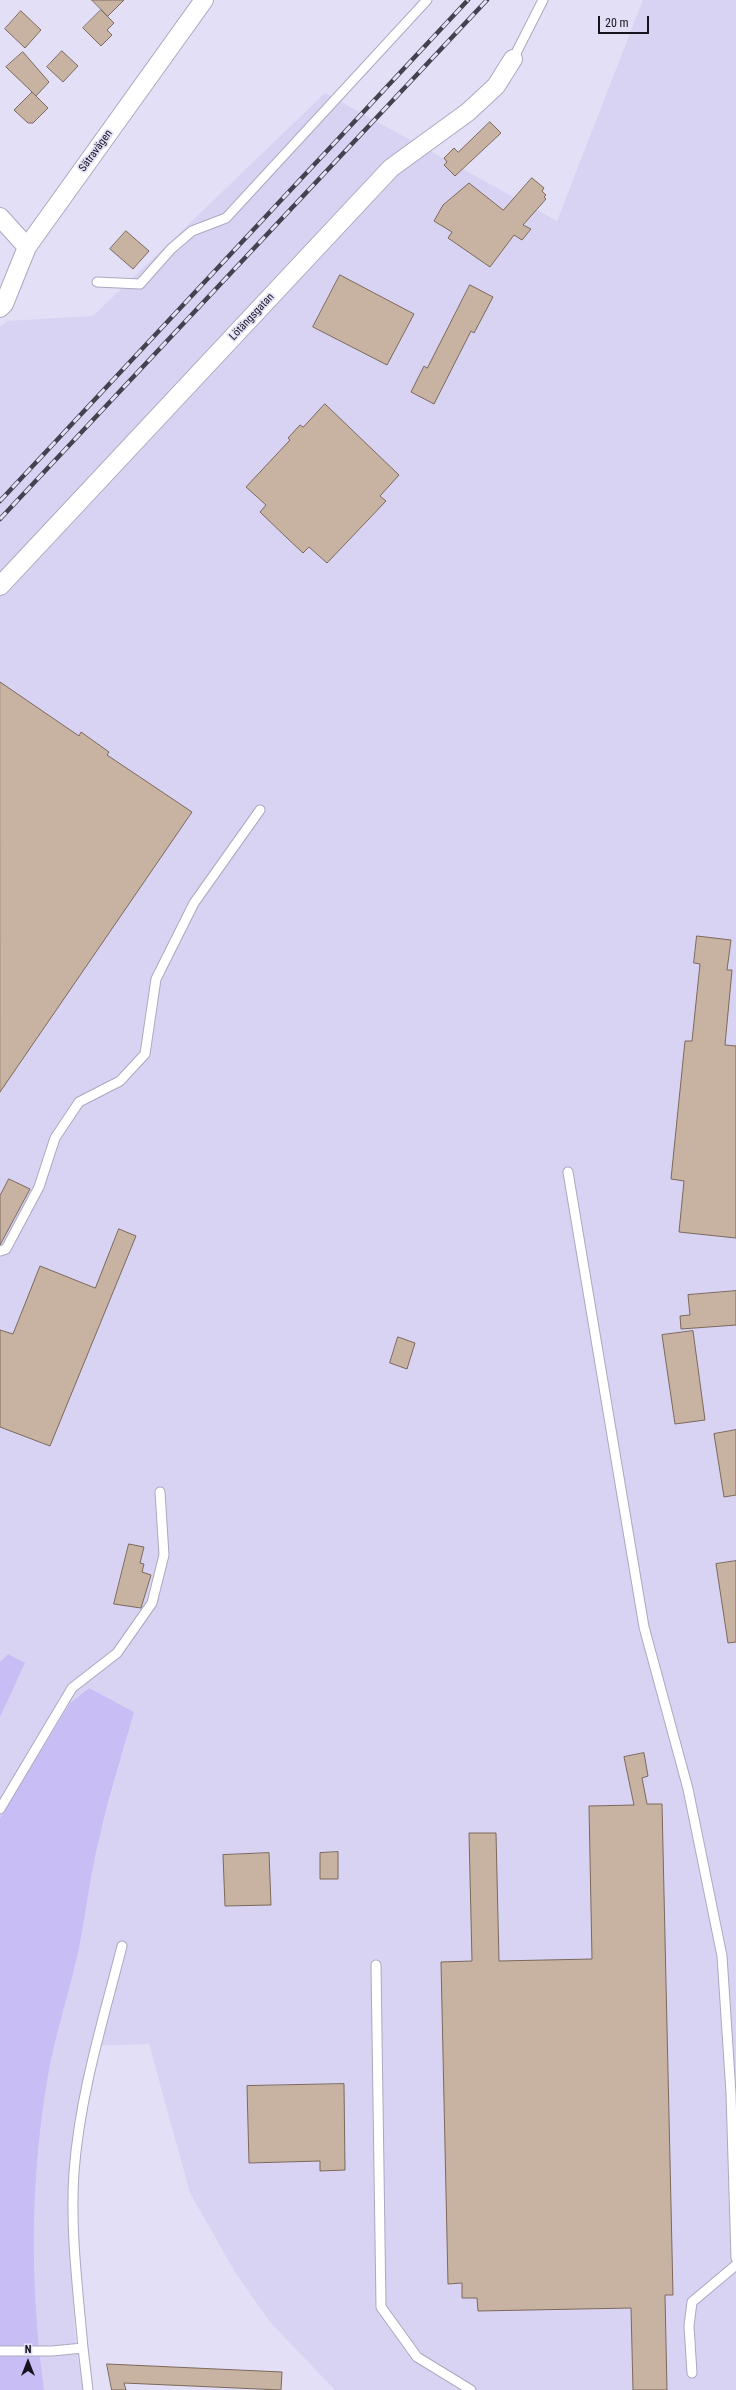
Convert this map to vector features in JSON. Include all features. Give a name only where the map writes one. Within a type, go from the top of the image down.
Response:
[{"type":"street","name":"Sätravägen","points":[[0,308],[4,304],[27,247],[204,0]]},
{"type":"street","name":"Lötängsgatan","points":[[0,586],[391,168],[468,112],[496,86],[513,59]]},
{"type":"street","points":[[0,217],[27,247]]},
{"type":"lane","points":[[97,282],[140,284],[171,249],[192,231],[226,218],[428,0]]},
{"type":"lane","points":[[513,59],[543,0]]},
{"type":"lane","points":[[0,1251],[6,1249],[39,1187],[55,1138],[79,1102],[120,1080],[145,1054],[156,979],[194,903],[260,810]]},
{"type":"lane","points":[[568,1172],[644,1627],[688,1788],[722,1956],[731,2093],[736,2258]]},
{"type":"lane","points":[[0,1809],[72,1688],[117,1653],[152,1603],[164,1555],[160,1492]]},
{"type":"lane","points":[[88,2390],[83,2348],[75,2246],[74,2173],[81,2119],[93,2052],[122,1946]]},
{"type":"lane","points":[[376,1965],[381,2307],[417,2358],[471,2390]]},
{"type":"lane","points":[[692,2372],[689,2326],[692,2302],[736,2265]]},
{"type":"lane","points":[[0,2351],[52,2351],[83,2348]]},
{"type":"shaded area","points":[[643,0],[736,0],[736,2390],[335,2390],[270,2322],[235,2272],[190,2193],[149,2044],[91,2046],[74,2153],[70,2253],[76,2348],[83,2390],[0,2390],[0,2000],[95,1843],[103,1824],[134,1712],[88,1688],[70,1703],[0,1818],[0,1717],[24,1663],[8,1654],[0,1662],[0,327],[7,321],[93,316],[325,93],[557,221]]},
{"type":"shaded area","points":[[8,1654],[25,1663],[0,1717],[0,1662]]},
{"type":"shaded area","points":[[89,1688],[134,1712],[107,1807],[96,1853],[79,1948],[54,2045],[44,2100],[36,2183],[34,2266],[39,2349],[44,2390],[0,2390],[0,1818],[70,1703]]},
{"type":"building","points":[[92,0],[124,0],[108,16]]},
{"type":"building","points":[[101,10],[114,23],[107,30],[112,35],[101,46],[83,28]]},
{"type":"building","points":[[21,11],[41,30],[25,48],[5,29]]},
{"type":"building","points":[[62,51],[78,66],[63,82],[47,67]]},
{"type":"building","points":[[23,52],[49,82],[36,96],[48,108],[33,123],[28,123],[14,110],[32,92],[6,67]]},
{"type":"building","points":[[490,122],[501,133],[455,176],[444,165],[447,162],[444,158],[454,148],[458,152]]},
{"type":"building","points":[[532,178],[544,188],[542,191],[546,195],[544,197],[546,199],[523,225],[531,229],[522,240],[514,235],[490,267],[448,238],[452,232],[434,221],[443,205],[469,183],[503,210]]},
{"type":"building","points":[[126,231],[149,251],[133,269],[110,249]]},
{"type":"building","points":[[340,275],[414,314],[387,365],[313,327]]},
{"type":"building","points":[[470,285],[493,297],[474,333],[471,331],[434,404],[411,392],[424,366],[427,368]]},
{"type":"building","points":[[325,404],[399,475],[380,496],[386,501],[327,563],[309,547],[303,553],[287,538],[260,512],[266,505],[246,487],[290,440],[288,438],[300,425],[303,427]]},
{"type":"building","points":[[0,682],[79,736],[81,732],[109,752],[107,755],[192,812],[0,1092]]},
{"type":"building","points":[[697,936],[731,940],[727,970],[732,970],[725,1045],[736,1046],[736,1238],[679,1232],[684,1181],[671,1179],[685,1041],[692,1041],[700,964],[694,963]]},
{"type":"building","points":[[9,1179],[30,1189],[0,1245],[0,1196]]},
{"type":"building","points":[[119,1229],[136,1236],[50,1446],[0,1427],[0,1330],[13,1334],[40,1266],[95,1288]]},
{"type":"building","points":[[736,1291],[736,1325],[681,1329],[680,1316],[690,1315],[688,1295]]},
{"type":"building","points":[[693,1331],[705,1420],[675,1424],[662,1335]]},
{"type":"building","points":[[398,1337],[415,1343],[407,1369],[390,1363]]},
{"type":"building","points":[[736,1430],[736,1495],[724,1497],[714,1434]]},
{"type":"building","points":[[129,1544],[144,1547],[140,1563],[144,1564],[142,1572],[151,1575],[141,1608],[114,1604]]},
{"type":"building","points":[[736,1561],[736,1642],[728,1643],[716,1564]]},
{"type":"building","points":[[644,1753],[648,1776],[642,1778],[647,1804],[662,1804],[673,2295],[665,2295],[667,2390],[633,2390],[631,2308],[478,2311],[477,2298],[462,2298],[462,2283],[448,2284],[441,1962],[472,1961],[469,1833],[496,1833],[499,1961],[592,1959],[589,1806],[634,1805],[624,1757]]},
{"type":"building","points":[[338,1852],[338,1879],[320,1879],[320,1853]]},
{"type":"building","points":[[269,1853],[271,1905],[225,1906],[223,1855]]},
{"type":"building","points":[[344,2084],[345,2170],[320,2171],[320,2161],[249,2163],[247,2086]]},
{"type":"building","points":[[107,2364],[282,2372],[281,2390],[124,2383],[126,2390],[112,2390]]},
{"type":"railway","points":[[0,501],[468,0]]},
{"type":"railway","points":[[0,519],[487,0]]}]
